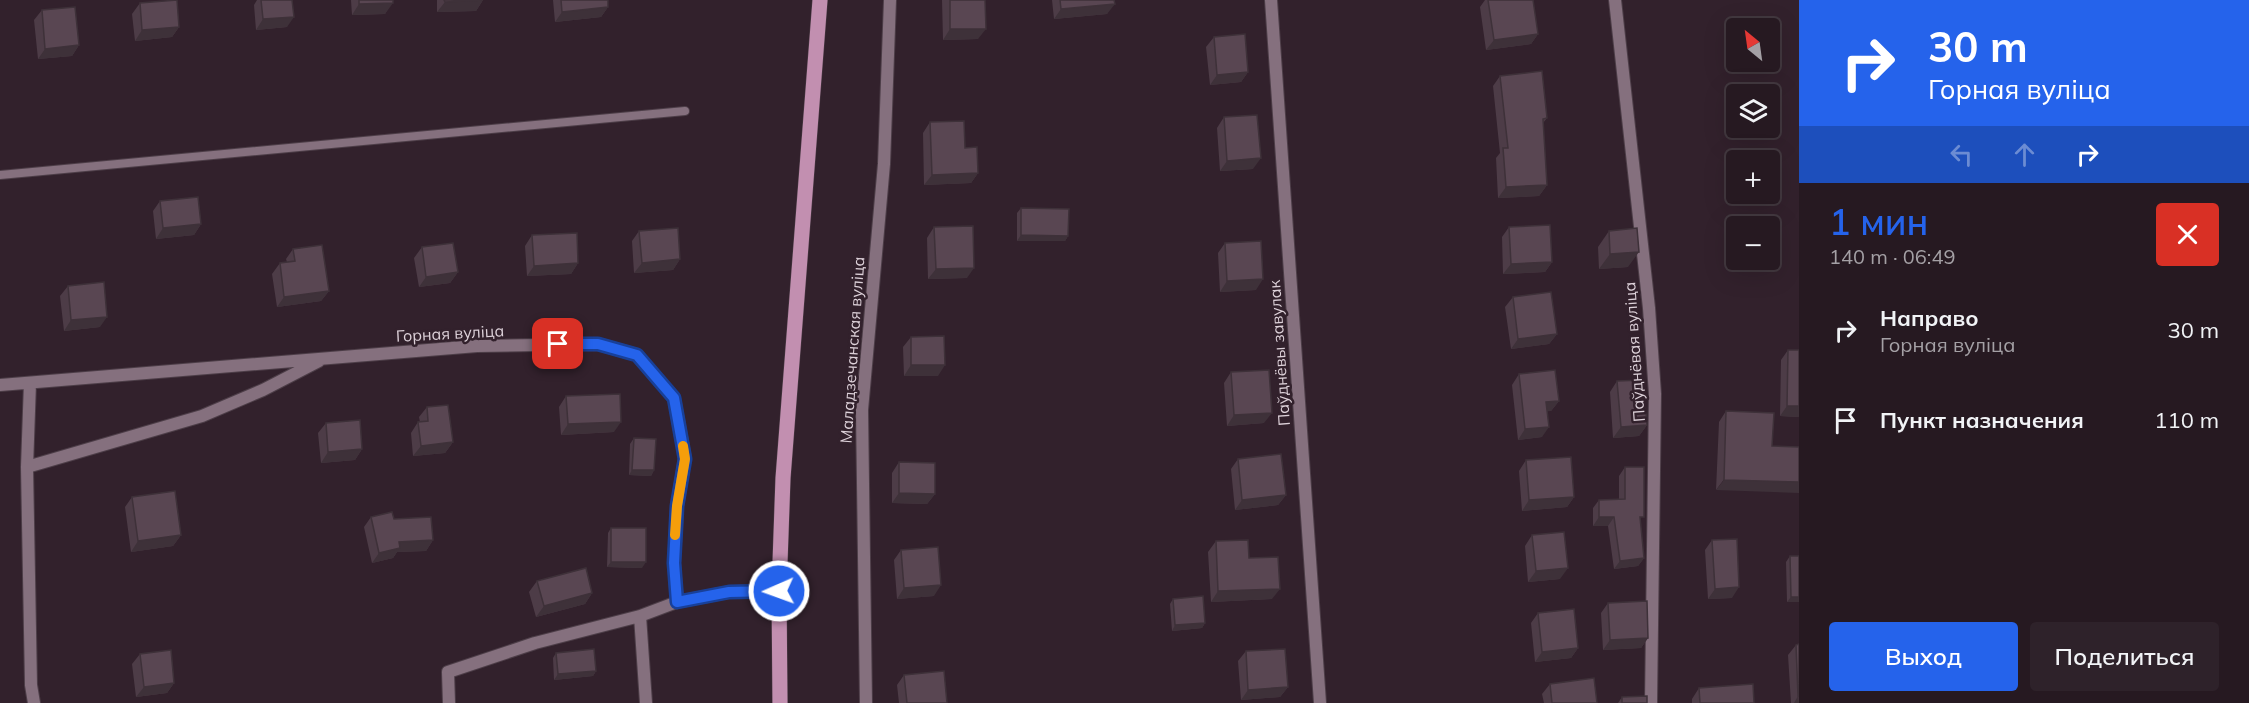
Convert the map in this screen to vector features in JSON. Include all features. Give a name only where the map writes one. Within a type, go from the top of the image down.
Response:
[{"type":"main road","points":[[780,703],[779,591],[783,478],[820,0]]},
{"type":"street","name":"Маладзечанская вуліца","points":[[866,703],[862,410],[884,164],[890,0]]},
{"type":"street","name":"Паўднёвы завулак","points":[[1270,0],[1320,703]]},
{"type":"street","name":"Паўднёвая вуліца","points":[[1616,0],[1649,308],[1655,394],[1651,703]]},
{"type":"street","name":"Горная вуліца","points":[[0,385],[477,346],[598,344],[637,355],[674,398],[685,459],[677,506],[674,563],[677,602]]},
{"type":"street","name":"Горная вуліца","points":[[27,467],[202,416],[263,390],[325,358]]},
{"type":"street","points":[[30,383],[27,467],[31,685],[34,703]]},
{"type":"street","points":[[449,703],[448,672],[535,643],[640,616],[677,602],[729,592],[779,591]]},
{"type":"street","points":[[640,616],[646,703]]},
{"type":"lane","points":[[0,175],[686,111]]},
{"type":"building","points":[[177,0],[179,27],[142,30],[140,3]]},
{"type":"building","points":[[261,0],[292,0],[294,17],[263,19]]},
{"type":"building","points":[[359,0],[393,0],[393,3],[359,4]]},
{"type":"building","points":[[444,0],[483,0],[445,2]]},
{"type":"building","points":[[561,0],[608,0],[608,7],[562,12]]},
{"type":"building","points":[[950,0],[985,0],[986,29],[950,29]]},
{"type":"building","points":[[1060,0],[1114,0],[1115,4],[1061,9]]},
{"type":"building","points":[[1488,0],[1533,0],[1538,34],[1494,40]]},
{"type":"building","points":[[75,7],[79,45],[45,49],[42,10]]},
{"type":"building","points":[[1245,34],[1248,72],[1217,75],[1214,37]]},
{"type":"building","points":[[1542,71],[1547,118],[1543,119],[1547,185],[1506,187],[1503,148],[1508,148],[1500,76]]},
{"type":"building","points":[[1257,115],[1261,158],[1227,161],[1224,117]]},
{"type":"building","points":[[964,121],[965,148],[977,147],[978,173],[932,175],[930,122]]},
{"type":"building","points":[[198,197],[201,224],[163,228],[160,201]]},
{"type":"building","points":[[1021,208],[1069,209],[1068,236],[1021,235]]},
{"type":"building","points":[[1550,225],[1552,262],[1511,264],[1509,227]]},
{"type":"building","points":[[973,226],[974,268],[936,269],[934,227]]},
{"type":"building","points":[[678,228],[680,259],[642,263],[639,231]]},
{"type":"building","points":[[1637,228],[1639,252],[1610,254],[1609,231]]},
{"type":"building","points":[[577,233],[578,263],[534,266],[532,235]]},
{"type":"building","points":[[1261,241],[1263,279],[1227,281],[1225,243]]},
{"type":"building","points":[[453,243],[458,272],[426,277],[422,247]]},
{"type":"building","points":[[322,245],[329,291],[284,297],[280,263],[295,261],[293,249]]},
{"type":"building","points":[[104,282],[107,317],[71,320],[68,286]]},
{"type":"building","points":[[1551,292],[1557,334],[1518,339],[1513,297]]},
{"type":"building","points":[[944,336],[945,365],[911,365],[911,337]]},
{"type":"building","points":[[1788,350],[1799,350],[1799,406],[1787,406]]},
{"type":"building","points":[[1269,370],[1272,413],[1234,415],[1231,372]]},
{"type":"building","points":[[1555,370],[1559,401],[1546,402],[1549,427],[1525,429],[1519,374]]},
{"type":"building","points":[[1643,380],[1647,425],[1621,427],[1617,381]]},
{"type":"building","points":[[620,394],[621,422],[568,424],[566,396]]},
{"type":"building","points":[[448,405],[453,442],[421,446],[418,422],[428,421],[427,407]]},
{"type":"building","points":[[1726,411],[1774,413],[1772,446],[1799,447],[1799,482],[1724,480]]},
{"type":"building","points":[[360,420],[362,449],[328,452],[326,423]]},
{"type":"building","points":[[634,438],[656,439],[654,470],[632,470]]},
{"type":"building","points":[[1281,454],[1286,495],[1242,500],[1238,459]]},
{"type":"building","points":[[1571,457],[1574,497],[1529,500],[1526,460]]},
{"type":"building","points":[[899,462],[935,463],[935,494],[899,493]]},
{"type":"building","points":[[1625,467],[1644,467],[1644,517],[1640,517],[1644,558],[1620,561],[1614,517],[1599,517],[1599,500],[1625,499]]},
{"type":"building","points":[[175,491],[181,535],[138,541],[132,497]]},
{"type":"building","points":[[392,512],[394,519],[431,517],[433,540],[399,542],[400,548],[379,553],[371,517]]},
{"type":"building","points":[[611,528],[646,528],[646,562],[611,562]]},
{"type":"building","points":[[1564,532],[1568,568],[1536,571],[1532,535]]},
{"type":"building","points":[[1737,539],[1739,587],[1715,589],[1712,540]]},
{"type":"building","points":[[1248,540],[1249,558],[1278,557],[1280,589],[1218,591],[1216,541]]},
{"type":"building","points":[[938,547],[941,585],[904,588],[901,550]]},
{"type":"building","points":[[1790,556],[1799,556],[1799,597],[1791,597]]},
{"type":"building","points":[[586,568],[592,593],[544,606],[537,581]]},
{"type":"building","points":[[1203,596],[1205,623],[1175,625],[1173,599]]},
{"type":"building","points":[[1647,601],[1648,638],[1610,640],[1608,603]]},
{"type":"building","points":[[1574,609],[1578,648],[1542,652],[1538,613]]},
{"type":"building","points":[[1799,644],[1799,696],[1798,696],[1796,645]]},
{"type":"building","points":[[594,649],[596,671],[558,674],[556,653]]},
{"type":"building","points":[[1285,649],[1288,687],[1248,690],[1246,651]]},
{"type":"building","points":[[171,650],[174,683],[144,687],[140,654]]},
{"type":"building","points":[[944,671],[947,703],[907,703],[904,675]]},
{"type":"building","points":[[1594,678],[1597,703],[1552,703],[1550,684]]},
{"type":"building","points":[[1753,684],[1754,703],[1700,703],[1699,688]]},
{"type":"building","points":[[1647,696],[1647,703],[1622,703],[1622,697]]},
{"type":"slow traffic","points":[[675,535],[677,506],[685,459],[683,446]]},
{"type":"route","points":[[558,344],[598,344],[637,355],[674,398],[685,459],[677,506],[674,563],[677,602],[729,592],[779,591]]}]
